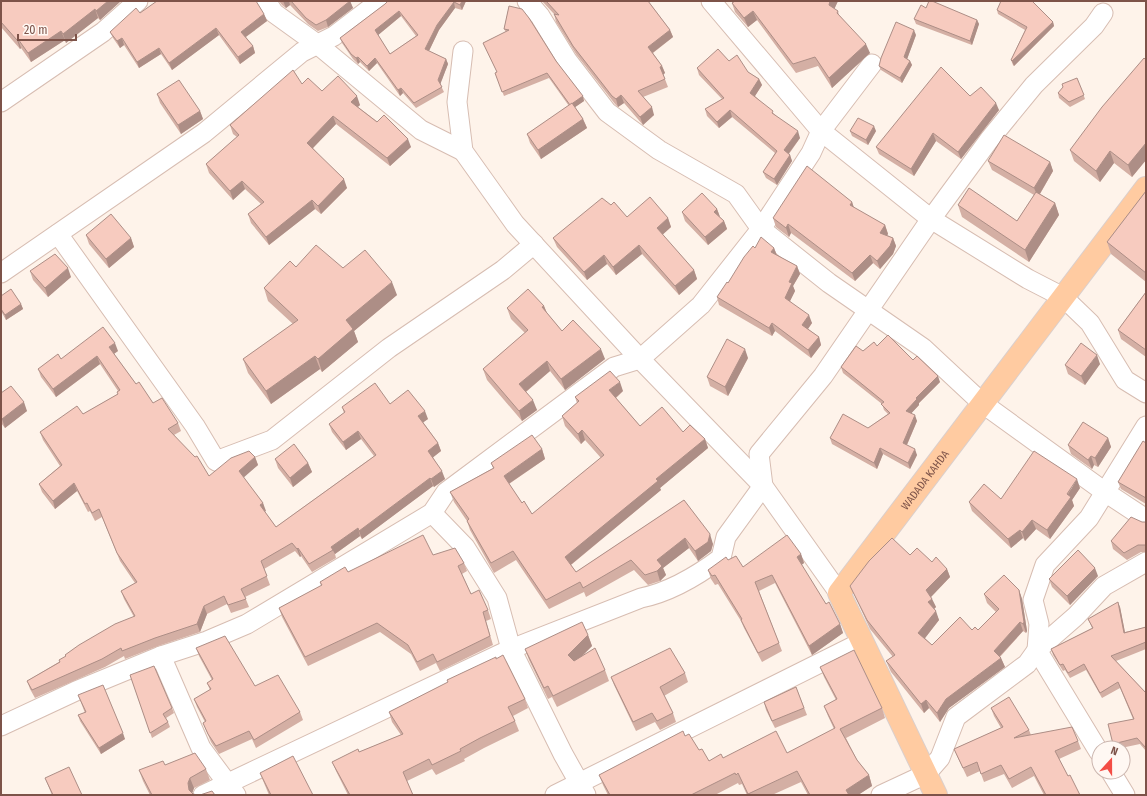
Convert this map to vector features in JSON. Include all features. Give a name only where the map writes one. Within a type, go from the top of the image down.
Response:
[{"type":"main road","name":"WADADA KAHDA","points":[[839,592],[1146,188]]},
{"type":"main road","points":[[839,592],[936,795]]},
{"type":"street","points":[[1,102],[103,32],[138,1]]},
{"type":"street","points":[[266,1],[274,13],[316,44],[421,130],[463,151],[515,224],[640,359],[763,486],[839,592]]},
{"type":"street","points":[[1,273],[204,133],[302,52],[334,36],[380,1]]},
{"type":"street","points":[[527,1],[540,16],[566,60],[607,112],[659,150],[736,194],[762,229],[829,283],[924,348],[982,403],[1105,492],[1146,519]]},
{"type":"street","points":[[711,1],[821,131],[931,219],[1028,279],[1063,297],[1090,323],[1125,380],[1146,393]]},
{"type":"street","points":[[203,795],[232,789],[511,649],[641,598],[658,594],[700,573],[721,558],[726,537],[763,486],[759,454],[823,376],[931,219],[1034,85],[1094,26],[1103,12]]},
{"type":"street","points":[[463,51],[457,102],[463,151]]},
{"type":"street","points":[[1,726],[76,691],[161,656],[207,641],[248,624],[308,586],[432,513],[446,492],[614,367],[640,359],[701,304],[762,229],[811,153],[821,131],[872,64]]},
{"type":"street","points":[[58,234],[195,426],[216,461],[272,440],[390,348],[503,270],[534,244]]},
{"type":"street","points":[[1092,740],[1037,650],[1039,624],[1032,600],[1045,565],[1089,518],[1146,426]]},
{"type":"street","points":[[432,513],[465,547],[497,598],[511,649],[582,789]]},
{"type":"street","points":[[881,795],[926,774],[940,758],[956,717],[1027,664],[1037,650],[1076,616],[1104,586],[1146,562]]},
{"type":"street","points":[[555,795],[582,789],[862,642]]},
{"type":"street","points":[[161,656],[201,748],[232,789]]},
{"type":"street","points":[[1116,780],[1125,795]]},
{"type":"building","points":[[1,1],[108,1],[96,11],[95,9],[63,34],[61,31],[28,53],[18,39],[17,40],[1,22]]},
{"type":"building","points":[[157,1],[256,1],[264,14],[241,32],[253,46],[238,57],[216,28],[169,63],[159,48],[137,62],[122,38],[117,41],[110,32],[136,8],[140,13]]},
{"type":"building","points":[[291,1],[350,1],[326,20],[316,25],[306,18]]},
{"type":"building","points":[[388,1],[462,1],[460,5],[454,2],[437,25],[425,49],[446,59],[438,80],[442,87],[414,103],[401,88],[398,90],[375,58],[367,66],[358,57],[356,58],[351,54],[340,38]],"holes":[[[399,11],[418,35],[390,54],[375,30]]]},
{"type":"building","points":[[546,1],[648,1],[670,30],[648,47],[662,66],[660,67],[665,79],[638,91],[652,107],[640,117],[621,95],[616,99],[612,96],[573,46],[554,14],[559,15]]},
{"type":"building","points":[[735,1],[830,1],[829,5],[838,11],[837,13],[866,44],[829,78],[815,57],[793,64],[753,11],[744,18],[732,3]]},
{"type":"building","points":[[929,1],[977,20],[970,41],[914,19],[921,5],[926,8]]},
{"type":"building","points":[[1001,1],[1032,1],[1053,22],[1012,61],[1011,60],[1027,27],[997,10]]},
{"type":"building","points":[[509,6],[522,9],[556,61],[583,96],[570,105],[547,73],[502,92],[495,73],[497,72],[483,43],[509,30],[504,29]]},
{"type":"building","points":[[896,22],[914,30],[904,57],[910,61],[900,78],[879,66]]},
{"type":"building","points":[[718,49],[729,61],[737,55],[748,72],[759,79],[750,93],[773,111],[772,113],[798,131],[784,150],[790,155],[774,179],[763,172],[777,151],[730,110],[717,122],[705,109],[724,98],[697,68]]},
{"type":"building","points":[[1144,58],[1146,60],[1146,143],[1128,165],[1110,151],[1096,171],[1070,150],[1102,107]]},
{"type":"building","points":[[941,67],[970,96],[981,87],[996,103],[958,152],[933,133],[911,169],[876,147]]},
{"type":"building","points":[[293,70],[302,84],[308,78],[322,91],[338,76],[357,96],[351,102],[377,122],[384,115],[408,139],[387,158],[333,116],[307,143],[344,179],[318,206],[312,200],[266,237],[248,214],[264,202],[242,181],[230,191],[206,164],[239,135],[230,125]]},
{"type":"building","points":[[1077,78],[1084,95],[1069,102],[1058,93],[1063,87],[1062,84]]},
{"type":"building","points":[[179,80],[200,111],[178,125],[157,94]]},
{"type":"building","points":[[572,103],[583,119],[538,150],[527,134]]},
{"type":"building","points":[[858,118],[874,126],[866,140],[850,131]]},
{"type":"building","points":[[1004,135],[1050,162],[1034,188],[988,161]]},
{"type":"building","points":[[807,166],[852,202],[850,205],[885,225],[880,233],[893,238],[890,246],[877,261],[870,255],[852,273],[788,224],[786,228],[773,218]]},
{"type":"building","points":[[969,188],[1017,221],[1036,192],[1055,203],[1025,250],[958,205]]},
{"type":"building","points":[[1146,191],[1146,273],[1107,242]]},
{"type":"building","points":[[702,193],[717,209],[714,212],[724,221],[705,237],[682,212]]},
{"type":"building","points":[[650,197],[668,218],[657,228],[694,270],[675,286],[639,245],[613,267],[604,255],[584,272],[553,238],[602,198],[611,205],[614,202],[627,217]]},
{"type":"building","points":[[111,214],[131,238],[106,259],[86,235]]},
{"type":"building","points":[[761,237],[774,248],[771,252],[797,266],[789,282],[792,283],[785,298],[809,315],[802,325],[819,337],[808,350],[772,323],[769,328],[717,297],[727,282],[728,283],[744,257],[753,246],[755,248]]},
{"type":"building","points":[[316,245],[343,268],[365,250],[392,282],[346,320],[353,329],[318,359],[315,356],[266,391],[243,359],[298,320],[264,288],[290,261],[296,267]]},
{"type":"building","points":[[55,254],[68,268],[45,288],[30,271]]},
{"type":"building","points":[[11,289],[21,304],[5,315],[1,309],[1,296]]},
{"type":"building","points":[[528,289],[544,306],[542,307],[562,331],[573,320],[601,349],[561,379],[547,361],[519,384],[533,400],[519,411],[483,369],[528,330],[507,308]]},
{"type":"building","points":[[1146,292],[1146,350],[1118,330]]},
{"type":"building","points":[[103,327],[115,343],[109,347],[136,384],[139,382],[153,403],[162,398],[178,423],[168,429],[195,457],[197,456],[209,476],[231,458],[249,451],[255,457],[239,471],[263,503],[260,505],[276,527],[376,455],[358,431],[343,442],[329,424],[345,412],[342,407],[375,383],[390,404],[408,390],[425,411],[418,416],[438,443],[428,451],[442,471],[431,479],[430,478],[359,531],[358,528],[331,547],[333,550],[309,564],[298,548],[297,549],[292,543],[261,561],[267,576],[241,589],[246,599],[228,605],[224,596],[204,606],[197,624],[122,651],[121,648],[102,659],[32,690],[27,681],[60,662],[59,660],[79,645],[115,624],[135,616],[121,591],[137,582],[117,553],[99,509],[92,513],[87,503],[85,504],[74,483],[53,501],[39,484],[62,465],[40,432],[77,406],[83,414],[118,394],[117,392],[120,390],[97,356],[53,389],[38,369],[58,354],[61,359]]},
{"type":"building","points":[[888,335],[913,360],[917,356],[938,376],[916,398],[917,399],[906,411],[915,415],[903,443],[915,449],[908,463],[880,448],[874,463],[830,438],[843,414],[868,428],[890,413],[881,404],[884,402],[841,367],[856,346],[863,351],[874,342],[877,346]]},
{"type":"building","points":[[727,339],[745,349],[725,387],[707,377]]},
{"type":"building","points":[[1081,343],[1097,355],[1081,376],[1065,365]]},
{"type":"building","points":[[610,371],[620,382],[609,390],[640,426],[662,407],[683,432],[690,425],[705,439],[656,479],[658,481],[565,557],[576,572],[684,500],[710,534],[708,542],[695,551],[685,538],[657,560],[662,566],[657,571],[645,575],[631,560],[583,588],[580,582],[546,600],[513,551],[491,563],[467,521],[469,519],[450,492],[494,468],[491,463],[532,435],[542,449],[504,476],[522,503],[524,501],[532,514],[604,455],[582,430],[578,434],[562,416],[579,401],[575,397]]},
{"type":"building","points":[[11,386],[24,402],[2,419],[1,393]]},
{"type":"building","points":[[1083,422],[1108,438],[1095,458],[1091,456],[1088,460],[1068,445]]},
{"type":"building","points":[[1143,441],[1146,443],[1146,498],[1118,482]]},
{"type":"building","points":[[294,444],[308,463],[290,478],[275,459]]},
{"type":"building","points":[[1034,451],[1077,479],[1067,494],[1071,497],[1047,530],[1032,520],[1022,532],[1020,530],[1008,539],[969,502],[984,484],[1001,499]]},
{"type":"building","points":[[1131,517],[1142,522],[1146,522],[1146,545],[1138,545],[1124,553],[1111,541]]},
{"type":"building","points":[[423,535],[433,555],[455,548],[464,563],[458,566],[471,594],[479,590],[488,610],[483,612],[490,636],[437,662],[433,654],[417,662],[408,645],[377,623],[305,657],[279,608],[322,585],[320,582],[345,567],[348,572]]},
{"type":"building","points":[[787,535],[801,554],[797,557],[826,604],[829,602],[840,624],[809,646],[772,575],[755,582],[779,643],[758,653],[741,620],[742,619],[715,575],[712,576],[708,570],[726,557],[728,560],[736,556],[743,567]]},
{"type":"building","points":[[892,538],[910,555],[917,548],[932,562],[936,557],[947,569],[926,590],[932,599],[928,602],[936,611],[918,633],[932,645],[960,617],[972,630],[975,627],[978,630],[999,609],[984,594],[1004,575],[1019,590],[1024,622],[1023,624],[1020,622],[994,651],[1001,658],[946,699],[937,713],[926,700],[921,704],[886,661],[895,655],[867,620],[850,586],[869,561]]},
{"type":"building","points":[[1078,550],[1095,568],[1067,596],[1049,579]]},
{"type":"building","points":[[1118,602],[1124,633],[1146,627],[1146,642],[1111,656],[1146,693],[1146,748],[1137,738],[1129,740],[1112,740],[1108,724],[1134,719],[1118,682],[1100,693],[1084,664],[1068,673],[1063,664],[1060,665],[1051,649],[1093,628],[1088,619]]},
{"type":"building","points":[[582,622],[588,635],[568,655],[574,661],[595,648],[605,670],[553,696],[548,686],[544,688],[525,649]]},
{"type":"building","points":[[225,636],[255,686],[278,675],[300,712],[254,740],[249,731],[216,746],[208,734],[203,723],[206,721],[194,699],[211,689],[207,683],[213,679],[196,648]]},
{"type":"building","points":[[670,648],[685,673],[660,687],[673,713],[657,721],[652,713],[633,722],[611,677]]},
{"type":"building","points":[[854,650],[882,708],[840,729],[857,760],[869,775],[846,790],[849,795],[810,795],[797,771],[748,794],[738,773],[736,775],[735,773],[691,795],[610,795],[599,775],[683,731],[685,736],[689,734],[699,750],[702,749],[709,761],[721,754],[723,758],[776,731],[787,753],[835,728],[824,706],[837,699],[820,667]]},
{"type":"building","points":[[503,655],[525,699],[508,707],[515,721],[480,738],[460,749],[461,751],[432,765],[429,759],[403,772],[413,795],[350,795],[332,762],[358,749],[359,752],[403,734],[389,712],[448,682],[447,680]]},
{"type":"building","points":[[154,666],[172,708],[163,714],[168,722],[150,733],[130,675]]},
{"type":"building","points":[[103,685],[123,733],[99,748],[78,715],[86,712],[78,695]]},
{"type":"building","points":[[796,687],[804,708],[772,721],[764,702]]},
{"type":"building","points":[[1009,697],[1029,730],[1014,738],[1072,727],[1078,741],[1055,751],[1080,795],[1046,795],[1031,767],[1009,779],[1001,765],[981,774],[977,762],[963,768],[954,749],[1003,727],[991,708]]},
{"type":"building","points":[[195,753],[206,769],[190,778],[188,783],[189,790],[193,794],[197,795],[152,795],[139,770],[163,761],[165,765]]},
{"type":"building","points":[[293,756],[313,795],[271,795],[260,773]]},
{"type":"building","points":[[69,767],[82,795],[53,795],[45,778]]},
{"type":"building","points":[[212,791],[215,795],[200,795]]}]
